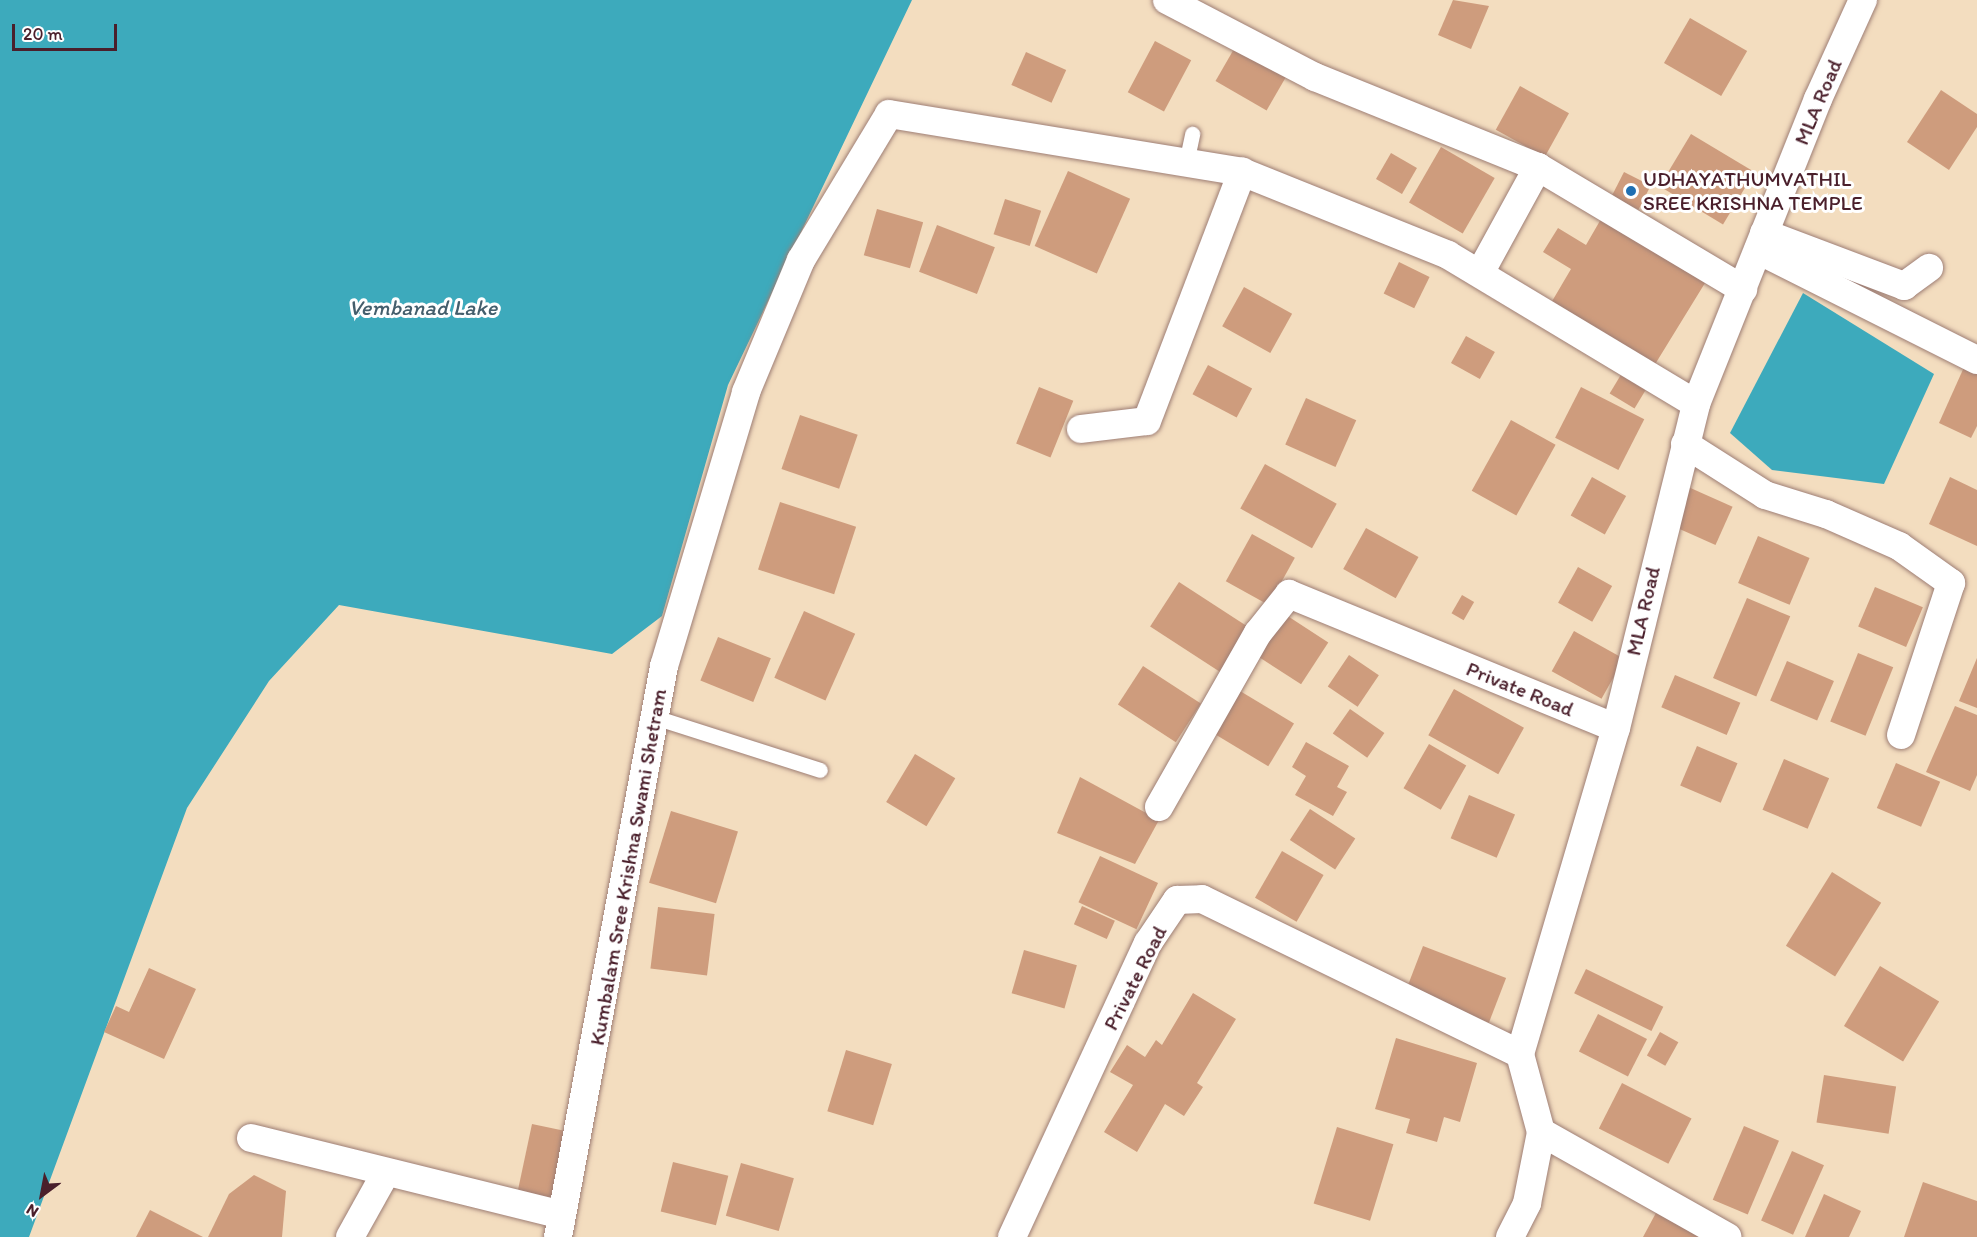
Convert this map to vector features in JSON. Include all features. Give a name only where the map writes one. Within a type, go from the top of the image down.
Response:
[{"type":"street","points":[[1167,0],[1315,76],[1538,167],[1743,288]]},
{"type":"street","name":"MLA Road","points":[[1520,1054],[1616,728],[1696,404],[1761,242],[1863,0]]},
{"type":"street","name":"Kumbalam Sree Krishna Swami Shetram","points":[[560,1226],[664,666],[746,392],[801,260],[889,114],[1242,172],[1448,255],[1696,404]]},
{"type":"street","points":[[1480,273],[1538,167]]},
{"type":"street","points":[[1081,429],[1147,421],[1242,172]]},
{"type":"street","points":[[1761,242],[1904,286],[1929,268]]},
{"type":"street","points":[[1761,242],[1977,360]]},
{"type":"street","points":[[1685,444],[1765,495],[1826,514],[1899,546],[1952,583],[1901,735]]},
{"type":"street","name":"Private Road","points":[[1159,807],[1258,633],[1290,594],[1616,728]]},
{"type":"street","name":"Private Road","points":[[1012,1237],[1148,943],[1178,900],[1202,899],[1520,1054]]},
{"type":"street","points":[[1510,1237],[1527,1203],[1541,1132],[1520,1054]]},
{"type":"street","points":[[1541,1132],[1727,1237]]},
{"type":"street","points":[[252,1138],[385,1174],[560,1226]]},
{"type":"street","points":[[350,1237],[385,1174]]},
{"type":"lane","points":[[1186,163],[1192,134]]},
{"type":"lane","points":[[654,717],[820,771]]},
{"type":"water","name":"Vembanad Lake","points":[[0,0],[912,0],[728,385],[662,616],[612,654],[339,605],[269,681],[187,808],[29,1237],[0,1237]]},
{"type":"water","points":[[1803,293],[1934,374],[1884,484],[1772,470],[1730,433]]},
{"type":"building","points":[[1453,0],[1489,6],[1471,49],[1438,35]]},
{"type":"building","points":[[1690,18],[1747,51],[1721,96],[1664,63]]},
{"type":"building","points":[[1155,41],[1191,60],[1164,111],[1128,92]]},
{"type":"building","points":[[1238,42],[1289,72],[1267,110],[1216,81]]},
{"type":"building","points":[[1026,52],[1066,70],[1052,103],[1011,85]]},
{"type":"building","points":[[1520,86],[1569,113],[1545,157],[1496,130]]},
{"type":"building","points":[[1941,90],[1977,114],[1977,127],[1949,170],[1907,142]]},
{"type":"building","points":[[1691,134],[1754,172],[1723,224],[1660,186]]},
{"type":"building","points":[[1441,147],[1495,178],[1463,233],[1409,202]]},
{"type":"building","points":[[1391,153],[1417,168],[1402,194],[1376,179]]},
{"type":"building","points":[[1068,171],[1130,199],[1097,274],[1035,246]]},
{"type":"building","name":"UDHAYATHUMVATHIL SREE KRISHNA TEMPLE","points":[[1624,172],[1651,186],[1638,210],[1612,196]]},
{"type":"building","points":[[1005,199],[1041,211],[1030,246],[994,234]]},
{"type":"building","points":[[877,209],[923,222],[910,268],[864,255]]},
{"type":"building","points":[[1601,219],[1705,283],[1654,366],[1551,303],[1571,269],[1543,252],[1558,228],[1586,245]]},
{"type":"building","points":[[937,225],[995,247],[977,294],[919,272]]},
{"type":"building","points":[[1399,262],[1430,277],[1414,308],[1384,293]]},
{"type":"building","points":[[1244,287],[1292,314],[1270,353],[1222,326]]},
{"type":"building","points":[[1466,336],[1495,352],[1480,379],[1451,363]]},
{"type":"building","points":[[1208,365],[1252,388],[1237,418],[1193,394]]},
{"type":"building","points":[[1965,365],[1977,371],[1977,426],[1971,438],[1939,423]]},
{"type":"building","points":[[1622,373],[1647,388],[1634,409],[1610,394]]},
{"type":"building","points":[[1039,387],[1073,401],[1050,457],[1016,444]]},
{"type":"building","points":[[1581,387],[1644,419],[1618,470],[1555,438]]},
{"type":"building","points":[[1306,398],[1356,420],[1336,467],[1285,445]]},
{"type":"building","points":[[800,415],[858,435],[839,489],[781,469]]},
{"type":"building","points":[[1511,420],[1556,445],[1516,516],[1472,491]]},
{"type":"building","points":[[1265,464],[1337,504],[1312,548],[1240,509]]},
{"type":"building","points":[[1592,477],[1626,496],[1605,534],[1571,515]]},
{"type":"building","points":[[1950,477],[1977,490],[1977,546],[1929,524]]},
{"type":"building","points":[[1686,486],[1733,507],[1716,545],[1669,524]]},
{"type":"building","points":[[780,502],[856,527],[834,594],[758,570]]},
{"type":"building","points":[[1366,528],[1418,557],[1396,598],[1343,569]]},
{"type":"building","points":[[1252,534],[1295,558],[1269,605],[1226,581]]},
{"type":"building","points":[[1758,536],[1810,558],[1790,605],[1738,583]]},
{"type":"building","points":[[1578,567],[1612,586],[1592,622],[1558,603]]},
{"type":"building","points":[[1179,582],[1249,627],[1220,672],[1150,626]]},
{"type":"building","points":[[1875,587],[1923,607],[1906,647],[1858,627]]},
{"type":"building","points":[[1462,595],[1474,602],[1464,620],[1452,613]]},
{"type":"building","points":[[1747,598],[1790,616],[1756,696],[1713,678]]},
{"type":"building","points":[[804,611],[855,634],[825,700],[774,678]]},
{"type":"building","points":[[1283,613],[1328,642],[1301,684],[1256,655]]},
{"type":"building","points":[[1574,631],[1624,659],[1602,699],[1552,671]]},
{"type":"building","points":[[718,637],[771,658],[753,702],[700,681]]},
{"type":"building","points":[[1858,653],[1893,667],[1866,736],[1830,722]]},
{"type":"building","points":[[1349,655],[1379,675],[1358,707],[1328,687]]},
{"type":"building","points":[[1977,658],[1977,708],[1959,701]]},
{"type":"building","points":[[1787,661],[1834,681],[1817,721],[1770,701]]},
{"type":"building","points":[[1143,666],[1201,704],[1176,742],[1118,705]]},
{"type":"building","points":[[1675,675],[1740,703],[1727,735],[1661,707]]},
{"type":"building","points":[[1454,689],[1524,728],[1498,774],[1428,735]]},
{"type":"building","points":[[1240,691],[1294,723],[1268,766],[1214,734]]},
{"type":"building","points":[[1955,706],[1977,715],[1977,775],[1970,791],[1926,772]]},
{"type":"building","points":[[1350,709],[1384,733],[1367,758],[1333,734]]},
{"type":"building","points":[[1306,742],[1349,766],[1337,787],[1347,792],[1333,816],[1295,795],[1306,776],[1292,767]]},
{"type":"building","points":[[1429,744],[1466,766],[1441,810],[1404,788]]},
{"type":"building","points":[[1697,746],[1738,763],[1721,803],[1680,786]]},
{"type":"building","points":[[915,754],[955,778],[926,826],[886,802]]},
{"type":"building","points":[[1784,759],[1829,778],[1808,829],[1763,810]]},
{"type":"building","points":[[1896,763],[1940,782],[1921,827],[1877,808]]},
{"type":"building","points":[[1080,777],[1159,820],[1135,864],[1057,833]]},
{"type":"building","points":[[1469,795],[1515,815],[1497,858],[1451,838]]},
{"type":"building","points":[[1310,809],[1355,838],[1335,869],[1290,840]]},
{"type":"building","points":[[671,811],[738,831],[716,903],[649,883]]},
{"type":"building","points":[[1282,851],[1324,875],[1297,922],[1255,898]]},
{"type":"building","points":[[1100,856],[1158,883],[1136,929],[1078,902]]},
{"type":"building","points":[[1832,872],[1881,903],[1835,977],[1786,946]]},
{"type":"building","points":[[1082,906],[1115,921],[1107,939],[1074,924]]},
{"type":"building","points":[[658,907],[715,914],[707,975],[650,969]]},
{"type":"building","points":[[1423,946],[1506,978],[1489,1023],[1406,991]]},
{"type":"building","points":[[1024,950],[1077,965],[1064,1008],[1012,993]]},
{"type":"building","points":[[1880,966],[1939,1002],[1903,1062],[1844,1026]]},
{"type":"building","points":[[149,968],[196,989],[164,1059],[104,1032],[116,1006],[129,1012]]},
{"type":"building","points":[[1586,969],[1663,1007],[1651,1031],[1574,993]]},
{"type":"building","points":[[1193,993],[1236,1019],[1197,1083],[1203,1087],[1184,1116],[1165,1104],[1137,1152],[1104,1132],[1133,1085],[1110,1072],[1127,1045],[1145,1057],[1156,1040],[1162,1045]]},
{"type":"building","points":[[1598,1014],[1647,1039],[1628,1076],[1579,1051]]},
{"type":"building","points":[[1660,1032],[1678,1042],[1665,1066],[1647,1056]]},
{"type":"building","points":[[1396,1038],[1477,1063],[1460,1122],[1444,1117],[1437,1142],[1406,1133],[1410,1119],[1375,1109]]},
{"type":"building","points":[[846,1050],[892,1064],[873,1125],[827,1111]]},
{"type":"building","points":[[1824,1075],[1896,1086],[1889,1134],[1816,1122]]},
{"type":"building","points":[[1622,1083],[1691,1118],[1668,1164],[1599,1128]]},
{"type":"building","points":[[532,1124],[570,1132],[555,1202],[517,1193]]},
{"type":"building","points":[[1744,1126],[1779,1141],[1748,1214],[1713,1200]]},
{"type":"building","points":[[1337,1127],[1393,1144],[1370,1221],[1314,1204]]},
{"type":"building","points":[[1792,1151],[1824,1165],[1793,1235],[1761,1220]]},
{"type":"building","points":[[673,1162],[728,1176],[716,1225],[661,1211]]},
{"type":"building","points":[[741,1163],[794,1178],[779,1231],[726,1216]]},
{"type":"building","points":[[254,1175],[286,1191],[282,1237],[208,1237],[229,1194]]},
{"type":"building","points":[[1923,1182],[1977,1201],[1977,1237],[1904,1237]]},
{"type":"building","points":[[1824,1194],[1861,1211],[1849,1237],[1805,1237]]},
{"type":"building","points":[[150,1210],[203,1237],[136,1237]]},
{"type":"building","points":[[1657,1211],[1706,1237],[1643,1237]]},
{"type":"place","name":"UDHAYATHUMVATHIL SREE KRISHNA TEMPLE","points":[[1631,191]]}]
